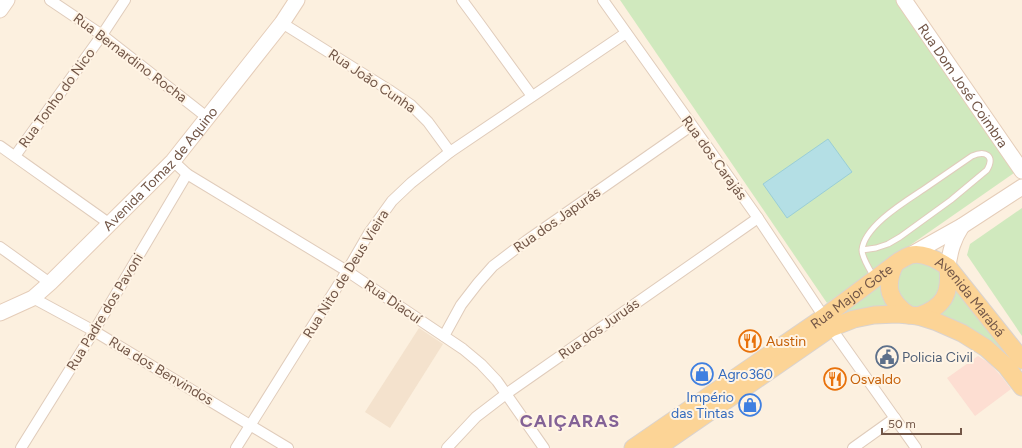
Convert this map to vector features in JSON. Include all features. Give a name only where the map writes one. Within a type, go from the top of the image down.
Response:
[{"type":"main road","name":"Rua Major Gote","points":[[657,448],[827,322],[876,279],[895,264],[912,254]]},
{"type":"main road","name":"Avenida Marabá","points":[[912,254],[929,257],[948,267],[1022,360]]},
{"type":"main road","points":[[895,264],[889,282],[890,292],[898,307],[914,316],[927,313],[936,308],[942,302],[948,286],[948,267]]},
{"type":"main road","name":"Rua Major Gote","points":[[633,448],[827,322],[897,314],[914,316]]},
{"type":"main road","name":"Avenida Marabá","points":[[914,316],[937,322],[956,330],[986,348],[1006,366],[1022,388]]},
{"type":"street","points":[[0,10],[7,0]]},
{"type":"street","name":"Rua Bernardino Rocha","points":[[50,0],[102,35],[208,118]]},
{"type":"street","name":"Rua Tonho do Nico","points":[[15,156],[102,35],[125,0]]},
{"type":"street","points":[[462,0],[532,96]]},
{"type":"street","name":"Rua dos Carajás","points":[[603,0],[691,126],[758,218],[827,322],[916,448]]},
{"type":"street","name":"Rua Dom José Coimbra","points":[[904,0],[1022,171]]},
{"type":"street","name":"Avenida Tomaz de Aquino","points":[[0,313],[33,298],[173,161],[282,23],[292,2]]},
{"type":"street","name":"Rua João Cunha","points":[[282,23],[411,105],[428,122],[450,152]]},
{"type":"street","name":"Rua Nito de Deus Vieira","points":[[236,448],[347,271],[369,233],[392,201],[410,183],[450,152],[626,33]]},
{"type":"street","name":"Rua dos Japurás","points":[[444,336],[461,305],[493,266],[691,126]]},
{"type":"street","points":[[0,146],[110,224]]},
{"type":"street","name":"Rua Diacuí","points":[[173,161],[187,174],[347,271],[463,348],[497,381],[544,448]]},
{"type":"street","name":"Rua Padre dos Pavoni","points":[[21,448],[94,331],[187,174]]},
{"type":"street","name":"Rua Major Gote","points":[[912,254],[962,226],[1022,187]]},
{"type":"street","name":"Rua dos Juruás","points":[[447,448],[476,417],[506,394],[758,218]]},
{"type":"street","points":[[948,267],[951,246],[956,234],[962,226]]},
{"type":"street","points":[[0,247],[50,283]]},
{"type":"street","name":"Rua dos Benvindos","points":[[33,298],[94,331],[288,448]]},
{"type":"street","points":[[853,448],[895,418]]},
{"type":"lane","points":[[862,250],[888,244],[912,229],[987,170],[990,165],[989,156],[984,153],[979,153],[972,156],[892,211],[877,224],[870,232],[862,250],[867,265],[876,279]]},
{"type":"shaded area","points":[[419,328],[443,344],[390,428],[365,412]]},
{"type":"shaded area","points":[[978,356],[989,363],[1011,389],[975,416],[947,378]]},
{"type":"green space","points":[[620,0],[896,0],[1014,173],[827,303]]},
{"type":"green space","points":[[1022,208],[1022,336],[967,255],[970,244]]},
{"type":"green space","points":[[930,262],[942,274],[944,291],[920,311],[898,301],[894,276],[905,263]]},
{"type":"green space","points":[[886,278],[900,311],[817,332]]},
{"type":"green space","points":[[960,286],[1021,370],[1016,372],[927,316],[953,288]]},
{"type":"water","points":[[828,139],[852,172],[787,218],[763,184]]},
{"type":"place","name":"Austin","points":[[750,341]]},
{"type":"place","name":"Policia Civil","points":[[887,357]]},
{"type":"place","name":"Agro360","points":[[702,374]]},
{"type":"place","name":"Osvaldo","points":[[835,379]]},
{"type":"place","name":"Império das Tintas","points":[[750,405]]},
{"type":"district","name":"CAIÇARAS","points":[[570,421]]}]
